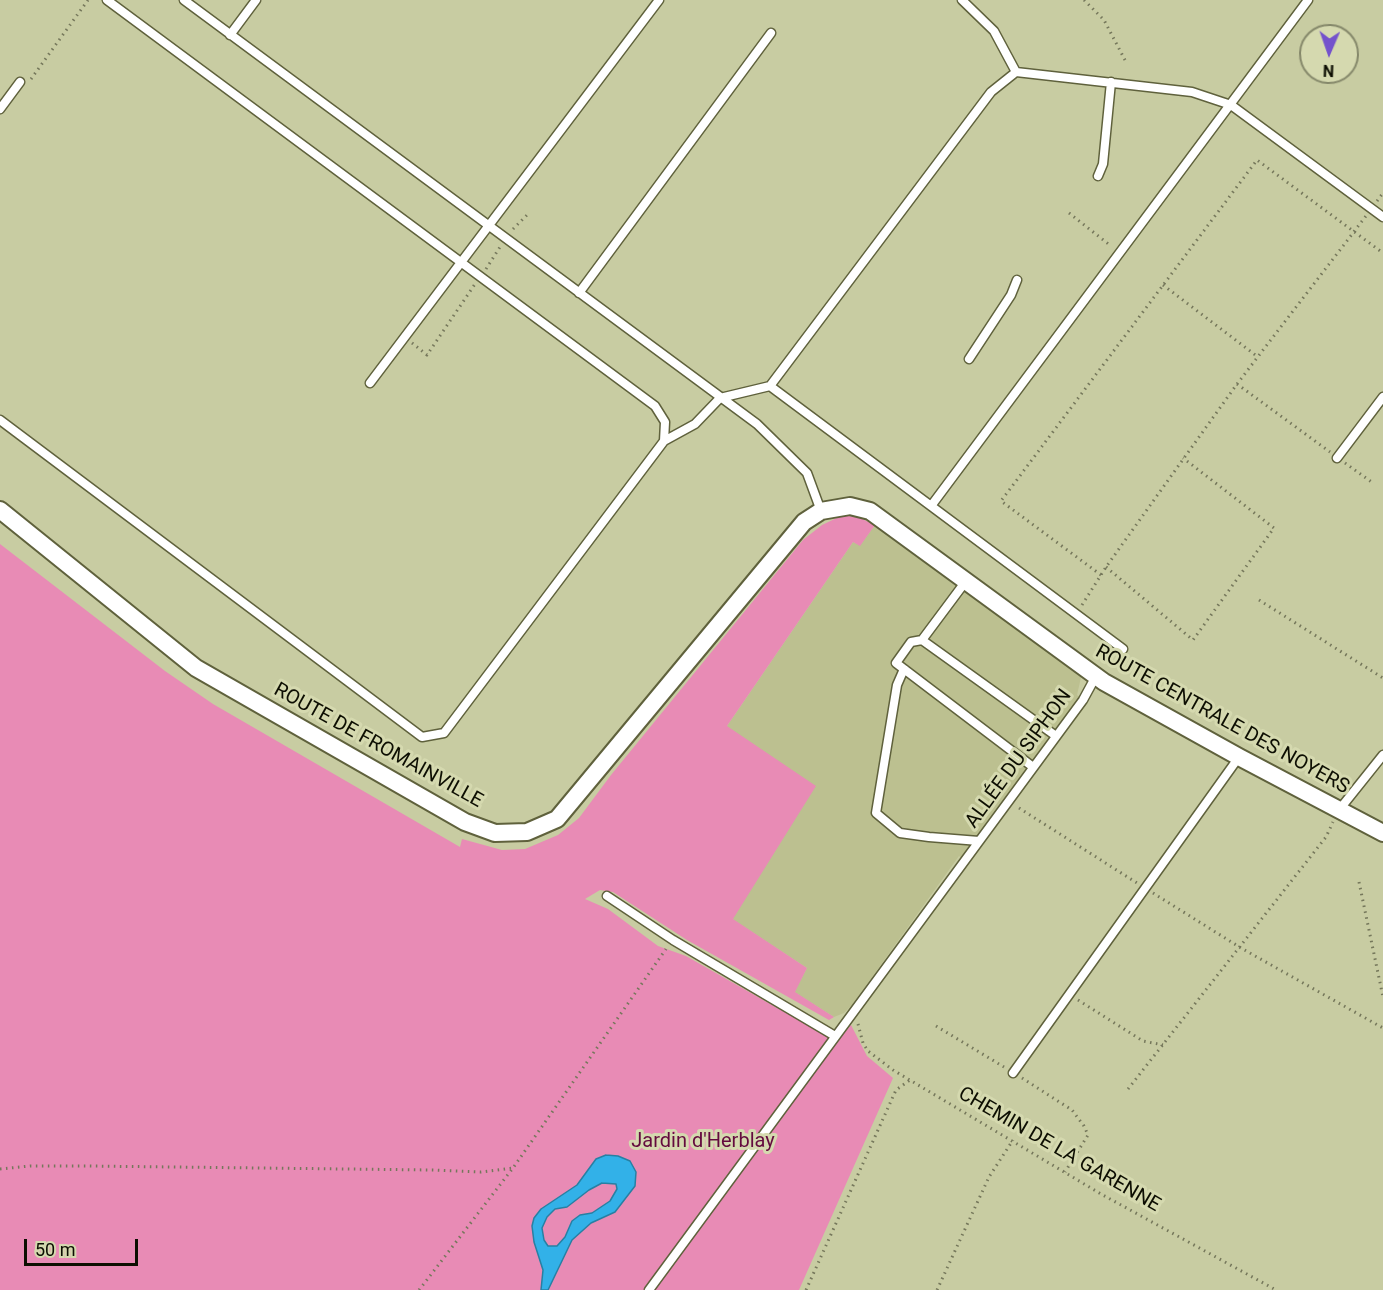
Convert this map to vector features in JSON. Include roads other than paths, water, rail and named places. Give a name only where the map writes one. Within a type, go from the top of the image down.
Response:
[{"type":"street","name":"ROUTE DE FROMAINVILLE","points":[[0,510],[196,668],[465,822],[495,833],[528,831],[557,819],[804,522],[821,511],[850,506],[870,511]]},
{"type":"street","name":"ROUTE CENTRALE DES NOYERS","points":[[870,511],[1096,676],[1239,757],[1383,833]]},
{"type":"lane","points":[[107,0],[655,406],[665,422],[664,441]]},
{"type":"lane","points":[[184,0],[757,424],[807,472],[821,511]]},
{"type":"lane","points":[[230,35],[256,0]]},
{"type":"lane","points":[[370,383],[659,0]]},
{"type":"lane","points":[[962,0],[994,31],[1017,72]]},
{"type":"lane","points":[[931,506],[1308,0]]},
{"type":"lane","points":[[579,293],[771,33]]},
{"type":"lane","points":[[0,420],[422,737],[444,733],[664,441],[695,424],[720,398],[770,386],[991,92],[1017,72],[1192,92],[1231,105],[1383,217]]},
{"type":"lane","points":[[0,110],[20,82]]},
{"type":"lane","points":[[1098,176],[1103,164],[1111,82]]},
{"type":"lane","points":[[969,359],[1011,295],[1017,280]]},
{"type":"lane","points":[[770,386],[1123,649]]},
{"type":"lane","points":[[1337,458],[1383,397]]},
{"type":"lane","points":[[966,581],[922,640],[911,642],[896,663],[1033,767]]},
{"type":"lane","points":[[922,640],[1056,736]]},
{"type":"lane","points":[[904,669],[897,685],[876,813],[900,833],[980,841]]},
{"type":"lane","name":"ALLÉE DU SIPHON","points":[[649,1290],[1083,700],[1096,676]]},
{"type":"lane","points":[[1339,810],[1383,755]]},
{"type":"lane","points":[[1013,1072],[1239,757]]},
{"type":"lane","points":[[607,896],[673,940],[835,1036]]},
{"type":"water","points":[[606,1155],[618,1156],[630,1161],[636,1172],[635,1186],[615,1212],[591,1223],[572,1240],[548,1290],[541,1290],[543,1270],[534,1242],[532,1226],[534,1218],[541,1209],[577,1185],[596,1159]],"holes":[[[602,1183],[616,1184],[617,1189],[610,1201],[592,1213],[580,1215],[572,1221],[565,1237],[557,1246],[548,1246],[544,1240],[542,1228],[547,1217],[555,1209],[567,1207]]]},
{"type":"park label","name":"Jardin d'Herblay","points":[[703,1142]]}]
